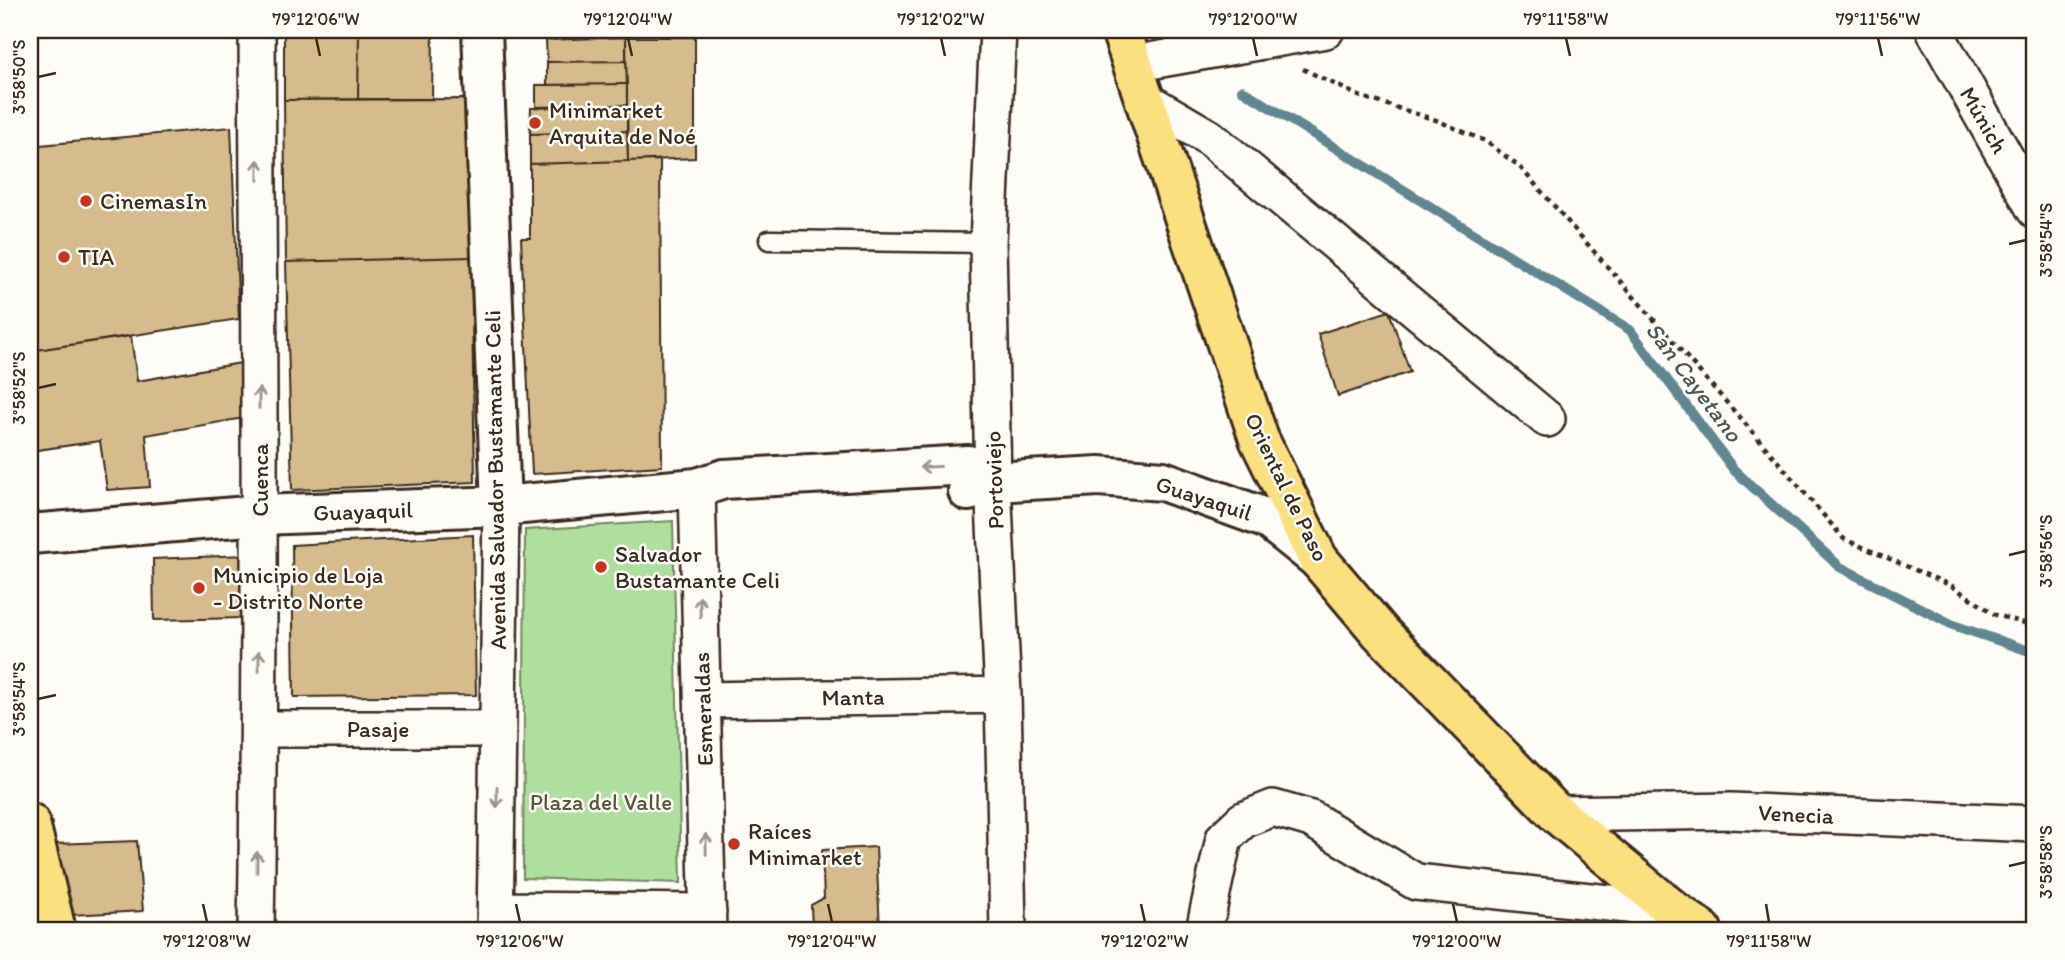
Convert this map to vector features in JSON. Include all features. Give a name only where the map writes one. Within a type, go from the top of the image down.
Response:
[{"type":"main road","name":"Avenida Salvador Bustamante Celi","points":[[482,30],[500,506]]},
{"type":"main road","name":"Oriental de Paso","points":[[1133,65],[1259,439],[1318,559],[1380,632],[1557,814],[1688,920]]},
{"type":"main road","name":"Guayaquil","points":[[30,534],[260,515],[500,506],[697,488],[724,501],[968,492],[993,482],[1099,476],[1163,481],[1268,519],[1318,559]]},
{"type":"main road","points":[[30,823],[56,930]]},
{"type":"street","name":"Cuenca","points":[[256,930],[260,515],[257,30]]},
{"type":"street","name":"Portoviejo","points":[[998,30],[988,243],[993,482],[1003,695],[1007,930]]},
{"type":"street","points":[[1133,65],[1326,30]]},
{"type":"street","name":"Múnich","points":[[1934,30],[2035,209]]},
{"type":"street","points":[[1133,65],[1210,138],[1547,419]]},
{"type":"street","name":"Esmeraldas","points":[[697,488],[708,921]]},
{"type":"street","name":"Avenida Salvador Bustamante Celi","points":[[495,920],[500,506]]},
{"type":"street","name":"Manta","points":[[704,700],[1003,695]]},
{"type":"street","name":"Pasaje","points":[[259,729],[497,729]]},
{"type":"street","points":[[1204,930],[1224,838],[1243,820],[1273,808],[1311,819],[1416,881],[1688,920]]},
{"type":"street","name":"Venecia","points":[[1557,814],[1731,811],[2035,824]]},
{"type":"street","points":[[495,920],[708,921]]},
{"type":"lane","points":[[769,240],[988,243]]},
{"type":"path","points":[[1299,67],[1359,96],[1436,120],[1485,141],[1519,166],[1844,539],[1952,586],[1996,615],[2035,626]]},
{"type":"green space","name":"Plaza del Valle","points":[[673,521],[681,883],[523,878],[525,530]]},
{"type":"building","points":[[284,30],[359,30],[358,99],[284,100]]},
{"type":"building","points":[[359,30],[433,30],[432,99],[358,99]]},
{"type":"building","points":[[626,37],[626,61],[547,62],[546,40]]},
{"type":"building","points":[[626,37],[695,37],[695,158],[628,161]]},
{"type":"building","points":[[626,61],[627,84],[547,85],[547,62]]},
{"type":"building","points":[[627,84],[627,105],[536,107],[536,85]]},
{"type":"building","points":[[467,99],[471,257],[286,262],[284,100]]},
{"type":"building","points":[[627,105],[627,131],[530,134],[531,108]]},
{"type":"building","points":[[231,127],[239,319],[30,351],[30,146]]},
{"type":"building","points":[[627,131],[628,161],[530,164],[530,134]]},
{"type":"building","points":[[660,160],[662,466],[532,474],[521,238],[530,238],[530,164]]},
{"type":"building","points":[[471,257],[475,482],[292,490],[286,262]]},
{"type":"building","points":[[1389,311],[1410,372],[1338,396],[1318,334]]},
{"type":"building","points":[[131,336],[137,381],[241,363],[244,418],[146,435],[150,487],[107,490],[100,441],[30,451],[30,351]]},
{"type":"building","points":[[473,535],[476,695],[294,697],[292,545]]},
{"type":"building","name":"Municipio de Loja - Distrito Norte","points":[[244,555],[244,618],[154,620],[153,559]]},
{"type":"building","points":[[137,841],[143,911],[71,915],[54,844]]},
{"type":"building","points":[[876,847],[880,930],[812,930],[811,905],[824,898],[822,850]]},
{"type":"waterway","name":"San Cayetano","points":[[1242,90],[1630,330],[1734,470],[1840,567],[1953,625],[2035,653]]},
{"type":"place","name":"Minimarket Arquita de Noé","points":[[535,123]]},
{"type":"place","name":"CinemasIn","points":[[86,201]]},
{"type":"place","name":"TIA","points":[[64,257]]},
{"type":"place","name":"Salvador Bustamante Celi","points":[[601,567]]},
{"type":"place","name":"Municipio de Loja - Distrito Norte","points":[[199,588]]},
{"type":"place","name":"Raíces Minimarket","points":[[734,844]]}]
